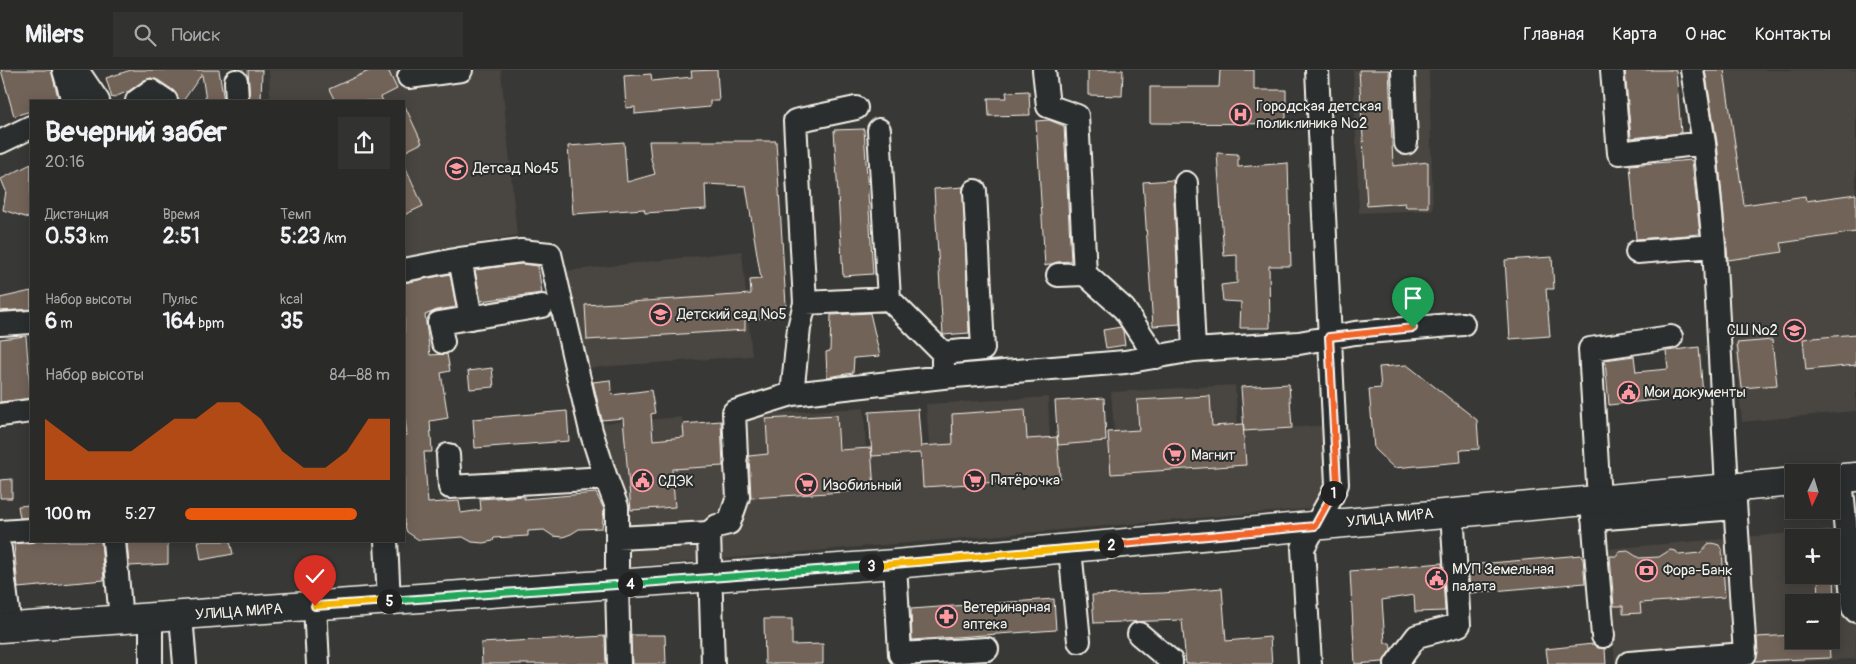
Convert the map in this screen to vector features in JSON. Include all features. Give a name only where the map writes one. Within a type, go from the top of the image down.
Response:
[{"type":"main road","name":"УЛИЦА МИРА","points":[[5,628],[895,564],[1452,512],[1594,506],[1732,494],[1785,484]]},
{"type":"street","points":[[64,70],[73,100]]},
{"type":"street","points":[[77,70],[97,100]]},
{"type":"street","points":[[409,77],[461,70]]},
{"type":"street","points":[[1044,70],[1048,106],[1077,116],[1085,274]]},
{"type":"street","points":[[1310,664],[1303,548],[1337,484],[1317,70]]},
{"type":"street","points":[[1403,70],[1406,143]]},
{"type":"street","points":[[1612,70],[1619,153],[1704,143]]},
{"type":"street","points":[[1629,663],[1746,654],[1714,246],[1704,143],[1692,70]]},
{"type":"street","points":[[138,100],[152,91],[165,100]]},
{"type":"street","points":[[792,394],[800,328],[805,304],[795,121],[856,108]]},
{"type":"street","points":[[2,134],[30,127]]},
{"type":"street","points":[[879,130],[889,299],[943,354],[944,377]]},
{"type":"street","points":[[1186,183],[1194,350]]},
{"type":"street","points":[[943,354],[983,349],[975,191]]},
{"type":"street","points":[[1637,252],[1714,246]]},
{"type":"street","points":[[405,270],[460,259],[522,251],[550,254],[591,431],[606,478],[618,507],[616,585],[619,664]]},
{"type":"street","points":[[460,259],[471,318]]},
{"type":"street","points":[[1058,275],[1085,274],[1124,309],[1156,356]]},
{"type":"street","points":[[805,304],[889,299]]},
{"type":"street","points":[[443,342],[439,323],[542,306]]},
{"type":"street","points":[[0,324],[30,322]]},
{"type":"street","points":[[618,538],[709,533],[717,526],[729,523],[738,497],[734,412],[792,394],[944,377],[1124,362],[1194,350],[1299,343],[1355,333],[1463,324]]},
{"type":"street","points":[[1603,636],[1594,506],[1590,350],[1671,337]]},
{"type":"street","points":[[0,415],[30,411]]},
{"type":"street","points":[[448,455],[450,487],[606,478]]},
{"type":"street","points":[[1843,478],[1853,610],[1856,611]]},
{"type":"street","points":[[1396,664],[1417,636],[1459,625],[1452,512]]},
{"type":"street","points":[[0,532],[30,530]]},
{"type":"street","points":[[709,533],[712,578],[713,664]]},
{"type":"street","points":[[114,542],[120,620]]},
{"type":"street","points":[[386,542],[390,601]]},
{"type":"street","points":[[1070,549],[1079,641]]},
{"type":"street","points":[[0,550],[5,628]]},
{"type":"street","points":[[895,564],[900,654],[987,649]]},
{"type":"street","points":[[315,606],[318,664]]},
{"type":"street","points":[[181,616],[185,664]]},
{"type":"street","points":[[151,618],[151,664]]},
{"type":"street","points":[[1139,634],[1171,661],[1171,664]]},
{"type":"shaded area","name":"Детсад №45","points":[[269,70],[501,70],[517,235],[405,258],[405,100],[270,100]]},
{"type":"shaded area","points":[[1353,70],[1429,70],[1433,210],[1359,213]]},
{"type":"shaded area","points":[[1681,70],[1856,70],[1856,411],[1742,422],[1725,258],[1705,260]]},
{"type":"shaded area","name":"Детский сад №5","points":[[742,251],[752,356],[585,368],[565,271]]},
{"type":"shaded area","points":[[1235,385],[1238,424],[1243,424],[1244,431],[1330,425],[1331,479],[1317,505],[1305,509],[604,569],[612,511],[602,423],[682,417],[686,468],[734,465],[736,415],[864,408],[866,448],[871,447],[872,456],[921,453],[921,446],[929,445],[926,404],[1048,397],[1050,438],[1057,437],[1058,445],[1106,441],[1106,432],[1114,432],[1111,392]]},
{"type":"shaded area","points":[[1852,528],[1856,576],[1856,659],[1752,664],[1615,664],[1605,549],[1785,534],[1785,584],[1840,584],[1840,529]]},
{"type":"building","points":[[1,70],[51,70],[59,100],[30,100],[30,111],[14,116]]},
{"type":"building","points":[[131,70],[219,70],[224,100],[206,100],[202,74],[184,100],[179,100],[173,90],[158,80],[151,78],[144,80],[129,91],[112,98],[106,78]]},
{"type":"building","points":[[248,70],[262,70],[261,100],[250,100]]},
{"type":"building","points":[[371,70],[388,70],[397,89],[381,97],[382,100],[334,100],[329,89]]},
{"type":"building","points":[[717,70],[719,101],[710,101],[710,107],[635,114],[635,107],[626,108],[624,76],[651,74],[652,81],[692,77],[691,71]]},
{"type":"building","points":[[1088,70],[1123,70],[1122,96],[1088,95]]},
{"type":"building","points":[[1220,70],[1254,70],[1254,90],[1286,90],[1286,124],[1150,123],[1150,87],[1219,87]]},
{"type":"building","points":[[1359,70],[1389,70],[1393,166],[1428,162],[1428,207],[1406,207],[1405,203],[1367,206]]},
{"type":"building","points":[[1625,70],[1676,70],[1681,133],[1631,138]]},
{"type":"building","points":[[1705,70],[1724,70],[1744,205],[1805,196],[1806,201],[1856,194],[1856,232],[1781,243],[1783,252],[1728,260],[1717,142]]},
{"type":"building","points":[[1029,91],[1030,115],[989,116],[988,98],[1007,98],[1006,92]]},
{"type":"building","points":[[405,106],[422,143],[405,152]]},
{"type":"building","points":[[1049,120],[1064,126],[1071,261],[1057,262],[1045,266],[1036,121]]},
{"type":"building","points":[[864,129],[873,274],[843,276],[834,130]]},
{"type":"building","points":[[649,141],[776,141],[786,305],[777,317],[745,320],[745,330],[587,340],[585,305],[751,294],[750,280],[761,279],[746,186],[705,184],[706,209],[645,213],[644,209],[573,214],[568,146],[624,142],[627,182],[655,174]]},
{"type":"building","points":[[1217,153],[1238,154],[1238,167],[1288,163],[1291,266],[1269,266],[1270,328],[1240,328],[1241,302],[1223,301],[1221,285],[1237,283],[1237,255],[1224,256]]},
{"type":"building","points":[[1692,160],[1700,234],[1636,239],[1630,165]]},
{"type":"building","points":[[30,164],[30,219],[3,210],[6,191],[1,179]]},
{"type":"building","points":[[405,166],[423,206],[405,215]]},
{"type":"building","points":[[1173,180],[1180,324],[1153,326],[1143,182]]},
{"type":"building","points":[[963,187],[969,333],[943,335],[934,189]]},
{"type":"building","points":[[1552,257],[1554,289],[1546,289],[1550,336],[1510,339],[1505,260]]},
{"type":"building","points":[[521,264],[538,266],[542,293],[481,301],[475,270]]},
{"type":"building","points":[[450,274],[456,307],[437,310],[425,315],[430,355],[447,354],[450,371],[441,373],[448,418],[430,421],[432,452],[424,452],[428,503],[459,501],[461,513],[481,510],[480,499],[524,496],[524,499],[596,493],[604,509],[602,528],[579,529],[563,537],[553,536],[544,530],[528,531],[528,536],[494,538],[493,541],[483,543],[472,542],[463,537],[419,540],[407,532],[405,526],[405,435],[407,435],[405,420],[405,283]]},
{"type":"building","points":[[30,291],[30,309],[0,311],[0,298]]},
{"type":"building","points":[[870,313],[880,356],[854,358],[853,373],[827,377],[826,352],[830,351],[831,315]]},
{"type":"building","points":[[1121,327],[1125,345],[1106,348],[1103,330]]},
{"type":"building","points":[[1856,334],[1856,365],[1806,370],[1803,339]]},
{"type":"building","points":[[26,336],[30,398],[0,402],[0,339]]},
{"type":"building","points":[[1772,340],[1777,385],[1742,388],[1737,343]]},
{"type":"building","points":[[1699,347],[1703,395],[1609,405],[1605,360],[1634,356],[1636,372],[1668,369],[1666,351]]},
{"type":"building","points":[[1407,365],[1477,420],[1479,449],[1460,450],[1461,462],[1394,468],[1374,449],[1369,389],[1381,388],[1379,367]]},
{"type":"building","points":[[492,368],[494,387],[470,389],[468,371]]},
{"type":"building","points":[[610,380],[612,395],[651,390],[655,413],[651,414],[653,440],[684,437],[683,424],[721,421],[723,466],[672,469],[675,507],[631,510],[623,418],[602,420],[593,382]]},
{"type":"building","points":[[1289,384],[1292,428],[1244,431],[1241,387]]},
{"type":"building","points":[[1210,396],[1212,426],[1243,424],[1246,465],[1111,474],[1108,432],[1139,430],[1137,400]]},
{"type":"building","points":[[1104,398],[1106,441],[1058,445],[1055,401]]},
{"type":"building","points":[[918,409],[921,448],[921,446],[953,444],[952,414],[1025,409],[1027,439],[1057,437],[1060,478],[923,487],[921,453],[872,456],[869,412]]},
{"type":"building","points":[[567,411],[569,441],[475,448],[473,419]]},
{"type":"building","points":[[837,415],[839,450],[871,448],[874,490],[751,498],[749,456],[768,454],[766,419]]},
{"type":"building","points":[[12,479],[12,498],[0,498],[0,480]]},
{"type":"building","points":[[30,505],[30,517],[20,518],[18,506]]},
{"type":"building","points":[[30,542],[101,542],[104,580],[18,588],[14,544]]},
{"type":"building","points":[[127,542],[168,542],[168,564],[129,566]]},
{"type":"building","points":[[198,542],[230,542],[233,554],[201,560]]},
{"type":"building","points":[[1708,544],[1719,545],[1722,550],[1725,597],[1640,603],[1641,613],[1623,614],[1623,606],[1614,606],[1610,556],[1618,556],[1618,552],[1628,551],[1639,558],[1659,557],[1670,550],[1676,551],[1679,555],[1700,553]]},
{"type":"building","points":[[1581,555],[1583,558],[1585,583],[1470,593],[1468,565]]},
{"type":"building","points":[[1442,563],[1445,611],[1415,612],[1414,595],[1382,600],[1385,643],[1390,643],[1391,649],[1383,662],[1355,664],[1350,571]]},
{"type":"building","points":[[1818,584],[1834,584],[1835,594],[1819,594]]},
{"type":"building","points":[[1222,588],[1226,641],[1270,637],[1272,664],[1186,664],[1182,620],[1094,623],[1092,595],[1163,593]]},
{"type":"building","points":[[1054,599],[1056,630],[912,640],[911,609]]},
{"type":"building","points":[[764,619],[792,619],[792,645],[823,644],[823,664],[765,664]]},
{"type":"building","points":[[631,635],[665,635],[666,664],[632,664]]},
{"type":"building","points":[[1785,635],[1785,649],[1830,649],[1830,658],[1755,661],[1758,653],[1757,637]]},
{"type":"building","points":[[605,636],[606,664],[482,664],[481,643]]},
{"type":"building","points":[[1593,644],[1598,648],[1605,649],[1606,664],[1548,664],[1546,649]]},
{"type":"place","name":"Городская детская поликлиника №2","points":[[1240,115]]},
{"type":"place","name":"Детсад №45","points":[[457,168]]},
{"type":"place","name":"Детский сад №5","points":[[661,314]]},
{"type":"place","name":"СШ №2","points":[[1794,330]]},
{"type":"place","name":"Мои документы","points":[[1628,392]]},
{"type":"place","name":"Магнит","points":[[1175,455]]},
{"type":"place","name":"Пятёрочка","points":[[975,480]]},
{"type":"place","name":"СДЭК","points":[[642,481]]},
{"type":"place","name":"Изобильный","points":[[807,485]]},
{"type":"place","name":"Фора-Банк","points":[[1647,570]]},
{"type":"place","name":"МУП Земельная палата","points":[[1436,578]]},
{"type":"place","name":"Ветеринарная аптека","points":[[947,616]]},
{"type":"route","points":[[315,606],[895,564],[1315,526],[1337,484],[1329,337],[1413,328]]}]
